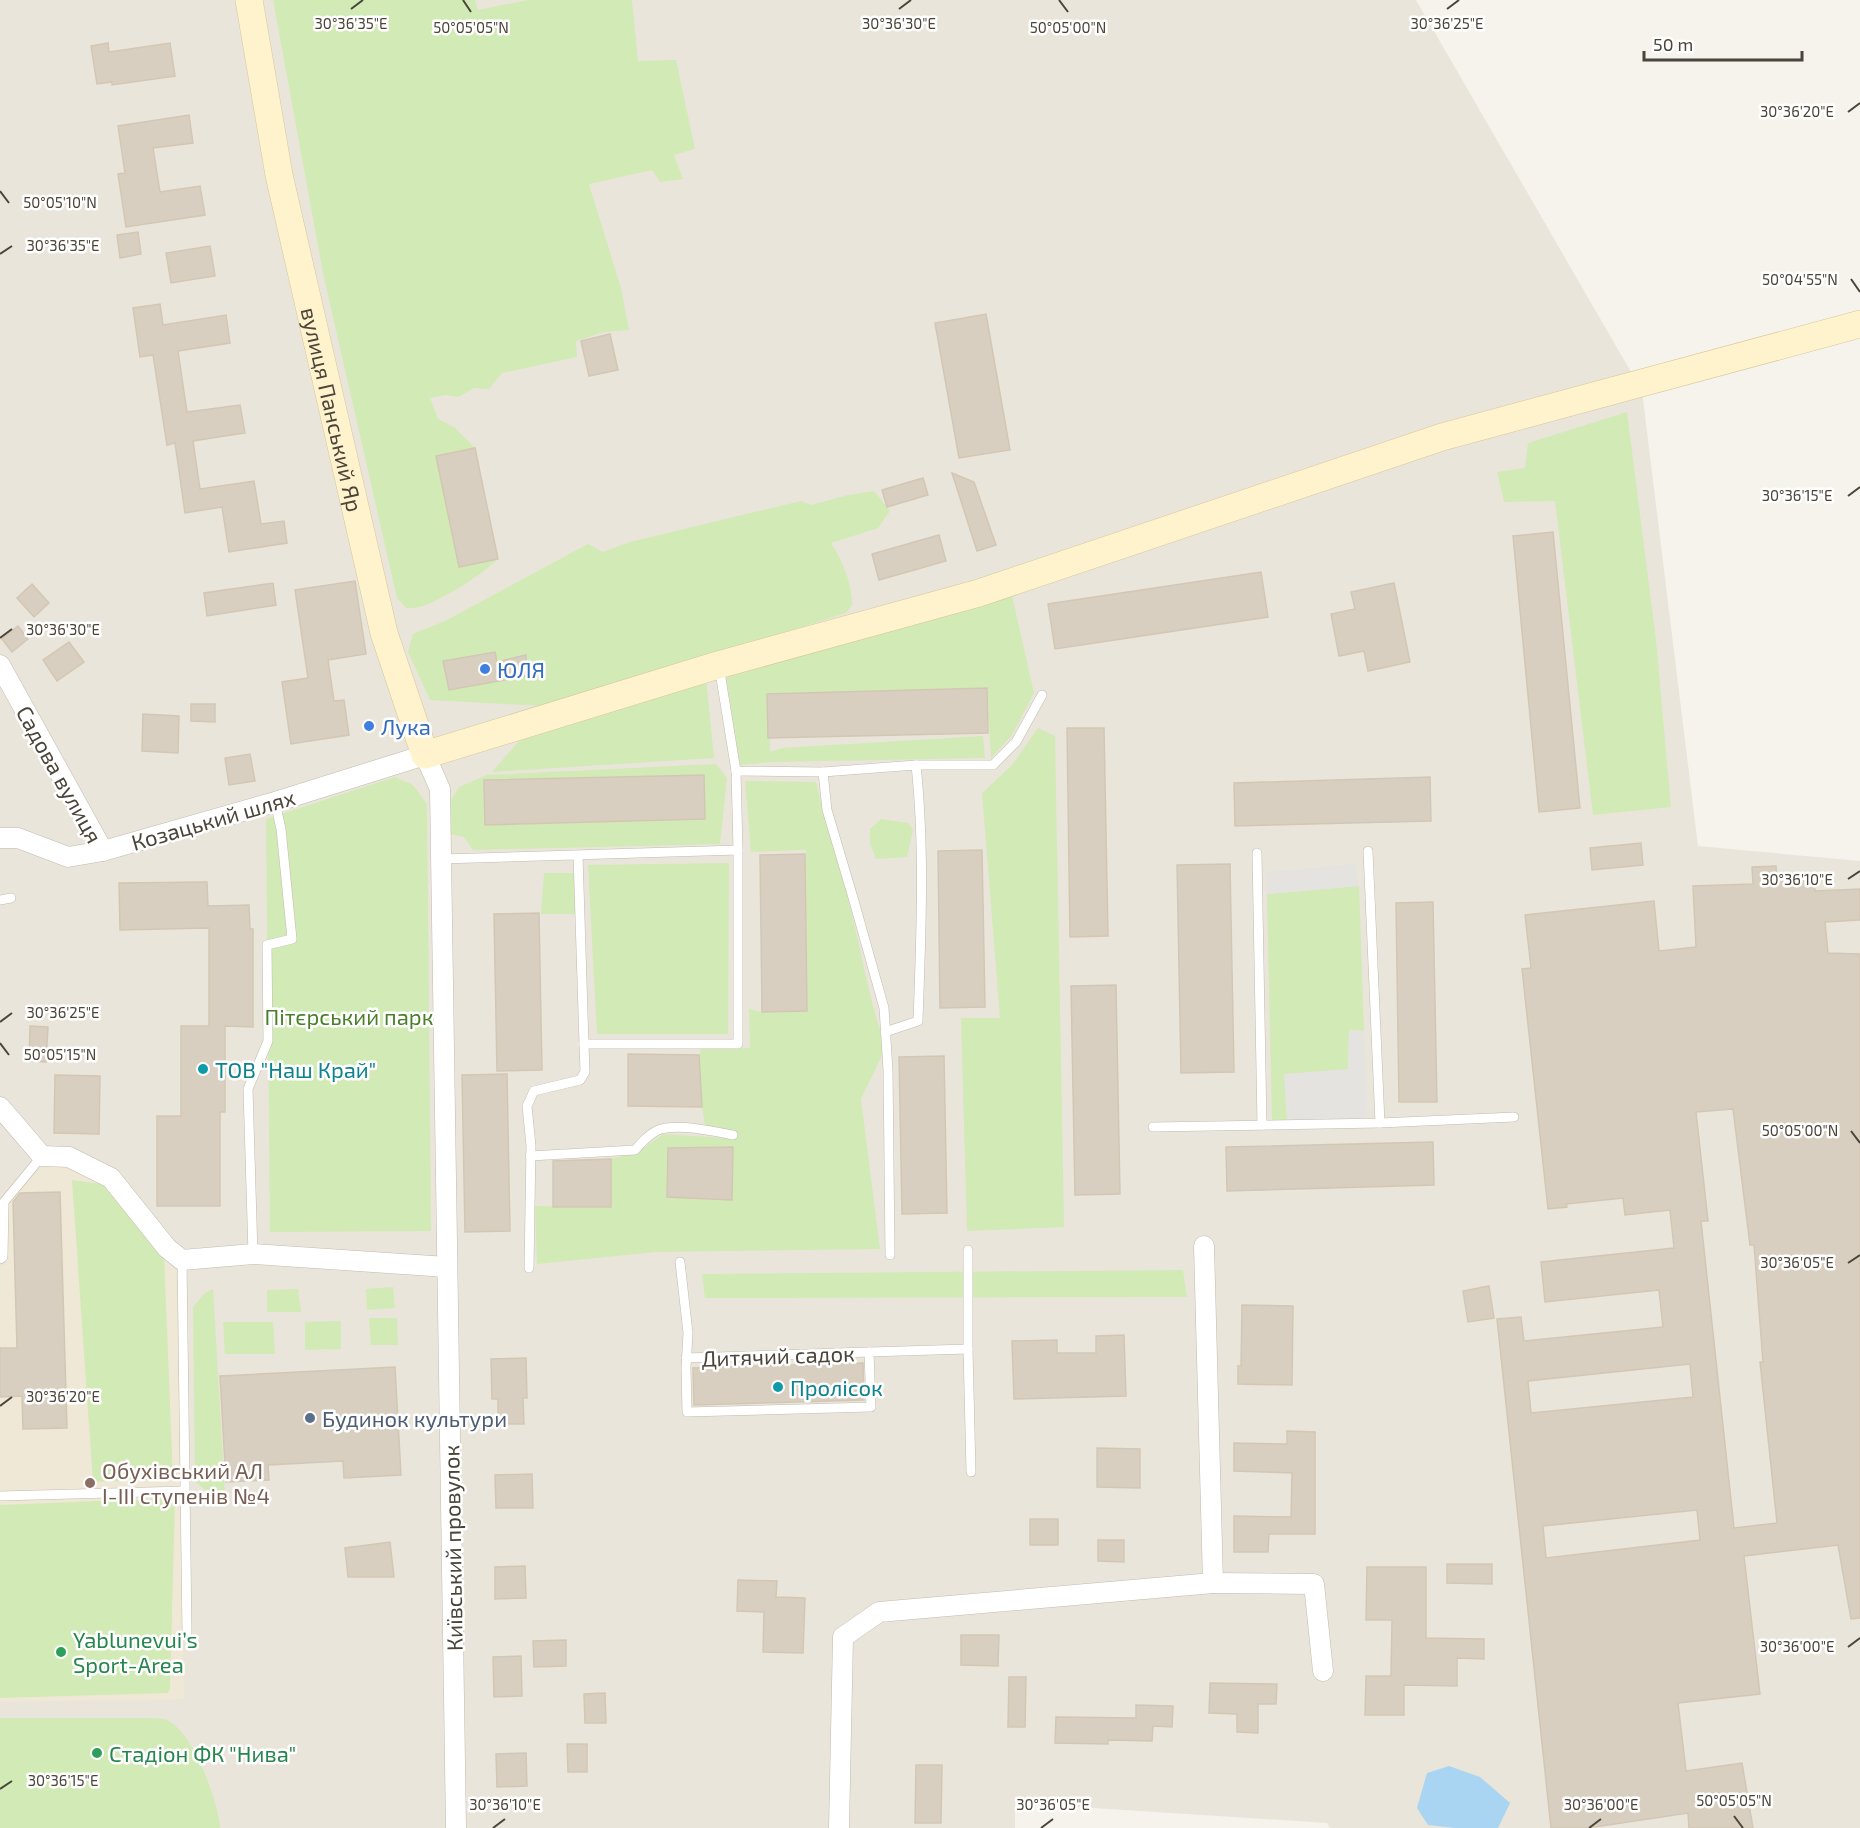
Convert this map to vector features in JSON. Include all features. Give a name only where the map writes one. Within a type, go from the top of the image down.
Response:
[{"type":"street","name":"вулиця Панський Яр","points":[[249,0],[279,175],[384,633],[425,755]]},
{"type":"street","points":[[425,755],[718,665],[979,593],[1442,437],[1860,324]]},
{"type":"street","name":"Садова вулиця","points":[[0,665],[103,851]]},
{"type":"street","name":"Козацький шлях","points":[[0,838],[18,838],[68,856],[103,851],[274,802],[425,755]]},
{"type":"street","name":"Київський провулок","points":[[425,755],[440,789],[456,1828]]},
{"type":"street","points":[[0,1107],[42,1156],[69,1157],[111,1178],[167,1248],[182,1260],[253,1254],[447,1267]]},
{"type":"street","points":[[1204,1246],[1213,1583]]},
{"type":"street","points":[[839,1828],[843,1637],[879,1612],[1213,1583],[1314,1584],[1323,1671]]},
{"type":"lane","points":[[584,1044],[738,1044],[736,771],[718,665]]},
{"type":"lane","points":[[736,771],[823,772],[916,765],[993,765],[1016,741],[1042,695]]},
{"type":"lane","points":[[885,1032],[918,1021],[923,889],[920,802],[916,765]]},
{"type":"lane","points":[[823,772],[827,810],[884,1008],[888,1070],[890,1255]]},
{"type":"lane","points":[[253,1254],[248,1089],[268,1041],[267,945],[292,939],[281,829],[274,802]]},
{"type":"lane","points":[[441,859],[738,850]]},
{"type":"lane","points":[[1368,851],[1380,1122]]},
{"type":"lane","points":[[1257,853],[1262,1125]]},
{"type":"lane","points":[[529,1268],[530,1156],[527,1106],[534,1091],[580,1080],[585,1072],[578,855]]},
{"type":"lane","points":[[0,900],[11,898]]},
{"type":"lane","points":[[1153,1127],[1380,1122],[1514,1116]]},
{"type":"lane","points":[[530,1156],[635,1150],[647,1137],[661,1129],[698,1128],[733,1135]]},
{"type":"lane","points":[[0,1259],[3,1257],[4,1202],[42,1156]]},
{"type":"lane","points":[[968,1250],[971,1473]]},
{"type":"lane","points":[[182,1260],[187,1633]]},
{"type":"lane","name":"Дитячий садок","points":[[680,1263],[688,1333],[687,1412],[871,1407],[869,1352]]},
{"type":"lane","name":"Дитячий садок","points":[[686,1358],[968,1349]]},
{"type":"lane","points":[[0,1496],[184,1491]]},
{"type":"shaded area","points":[[0,0],[1416,0],[1642,391],[1698,846],[1860,861],[1860,1828],[1330,1828],[1327,1823],[1015,1803],[1015,1828],[0,1828]]},
{"type":"shaded area","points":[[1355,864],[1359,886],[1267,894],[1266,872]]},
{"type":"shaded area","points":[[1349,1030],[1364,1031],[1368,1122],[1287,1123],[1284,1074],[1348,1069]]},
{"type":"shaded area","name":"Обухівський АЛ І-ІІІ ступенів №4","points":[[66,1164],[100,1178],[176,1268],[184,1699],[0,1702],[0,1266],[6,1265],[8,1204],[43,1165]]},
{"type":"green space","points":[[273,0],[475,0],[478,10],[528,0],[632,0],[638,61],[676,60],[695,149],[674,155],[683,179],[660,182],[652,170],[589,184],[621,288],[629,330],[604,332],[576,341],[577,357],[502,373],[489,389],[474,388],[458,397],[445,395],[430,398],[438,419],[454,427],[475,448],[436,456],[459,567],[498,559],[461,586],[420,607],[406,608],[397,598],[323,273]]},
{"type":"green space","points":[[1627,412],[1656,640],[1671,807],[1593,815],[1555,501],[1504,502],[1497,472],[1525,468],[1528,443]]},
{"type":"green space","points":[[874,491],[890,511],[878,528],[831,543],[849,581],[852,605],[846,613],[564,702],[542,706],[430,700],[408,652],[413,634],[447,620],[588,544],[603,552],[630,542],[801,501],[811,505]]},
{"type":"green space","points":[[1011,591],[1034,693],[1012,735],[991,758],[987,688],[768,694],[770,752],[782,748],[983,736],[985,758],[772,762],[740,765],[725,671]]},
{"type":"green space","points":[[706,678],[714,758],[492,772],[526,733]]},
{"type":"green space","points":[[1038,728],[1055,736],[1064,1227],[967,1231],[961,1018],[1000,1018],[982,793],[1012,765]]},
{"type":"green space","points":[[716,764],[727,778],[720,844],[473,850],[464,837],[449,834],[447,806],[459,787],[487,775]]},
{"type":"green space","name":"Пітєрський парк","points":[[395,777],[413,785],[427,804],[431,1231],[270,1232],[266,819]]},
{"type":"green space","points":[[745,781],[816,782],[886,1047],[861,1099],[880,1249],[656,1252],[537,1264],[535,1206],[611,1207],[611,1159],[640,1151],[663,1134],[727,1138],[706,1130],[702,1107],[699,1055],[701,1049],[750,1048],[749,1009],[762,1012],[807,1011],[806,850],[751,852]]},
{"type":"green space","points":[[881,819],[908,823],[913,830],[907,857],[876,859],[870,843],[870,829]]},
{"type":"green space","points":[[729,863],[728,1034],[597,1034],[588,865]]},
{"type":"green space","points":[[544,873],[578,873],[580,914],[541,914]]},
{"type":"green space","points":[[1359,886],[1364,1031],[1349,1030],[1348,1069],[1287,1123],[1272,1123],[1267,894]]},
{"type":"green space","points":[[72,1180],[108,1185],[164,1255],[173,1479],[93,1482]]},
{"type":"green space","points":[[1183,1270],[1187,1297],[705,1298],[702,1274]]},
{"type":"green space","points":[[393,1287],[395,1308],[367,1310],[366,1289]]},
{"type":"green space","points":[[213,1289],[225,1494],[210,1493],[195,1482],[193,1307],[205,1293]]},
{"type":"green space","points":[[298,1289],[301,1312],[267,1312],[267,1290]]},
{"type":"green space","points":[[369,1318],[397,1318],[398,1345],[371,1345]]},
{"type":"green space","points":[[341,1321],[341,1349],[305,1350],[305,1322]]},
{"type":"green space","points":[[223,1322],[273,1322],[275,1354],[225,1354]]},
{"type":"green space","points":[[175,1498],[170,1688],[168,1693],[0,1698],[0,1505]]},
{"type":"green space","name":"Стадіон ФК \"Нива\"","points":[[0,1718],[164,1719],[174,1725],[184,1736],[202,1766],[220,1828],[0,1828]]},
{"type":"water","points":[[1449,1766],[1480,1777],[1510,1803],[1498,1828],[1455,1828],[1428,1825],[1417,1808],[1427,1773]]},
{"type":"building","points":[[108,43],[109,52],[170,43],[175,76],[112,85],[112,82],[97,84],[91,46]]},
{"type":"building","points":[[189,115],[193,143],[153,148],[160,192],[200,186],[205,215],[126,227],[118,174],[125,173],[118,126]]},
{"type":"building","points":[[138,232],[141,254],[120,258],[117,235]]},
{"type":"building","points":[[210,246],[215,276],[171,283],[166,253]]},
{"type":"building","points":[[160,304],[163,325],[226,315],[230,343],[178,351],[187,412],[240,405],[245,433],[193,441],[200,489],[254,481],[261,524],[284,521],[287,543],[229,552],[222,507],[185,513],[175,443],[167,445],[153,355],[140,357],[133,308]]},
{"type":"building","points":[[986,314],[1010,450],[959,458],[935,323]]},
{"type":"building","points":[[610,334],[618,370],[589,376],[581,341]]},
{"type":"building","points":[[475,448],[498,559],[459,567],[436,456]]},
{"type":"building","points":[[952,473],[974,482],[996,545],[977,551]]},
{"type":"building","points":[[923,478],[928,495],[887,507],[882,490]]},
{"type":"building","points":[[1553,532],[1580,808],[1539,812],[1513,536]]},
{"type":"building","points":[[939,535],[946,561],[879,580],[872,554]]},
{"type":"building","points":[[1261,572],[1268,617],[1055,649],[1048,604]]},
{"type":"building","points":[[355,581],[366,654],[328,660],[334,701],[344,700],[349,735],[291,744],[282,682],[308,678],[295,590]]},
{"type":"building","points":[[273,583],[276,605],[207,616],[204,593]]},
{"type":"building","points":[[1394,583],[1410,662],[1368,671],[1364,651],[1339,656],[1331,614],[1355,609],[1351,592]]},
{"type":"building","points":[[32,584],[49,603],[34,617],[17,598]]},
{"type":"building","points":[[18,626],[28,639],[12,652],[2,639]]},
{"type":"building","points":[[69,642],[84,662],[57,681],[43,660]]},
{"type":"building","name":"ЮЛЯ","points":[[495,652],[497,662],[526,655],[526,676],[449,690],[443,661]]},
{"type":"building","points":[[987,688],[988,733],[768,738],[767,694]]},
{"type":"building","points":[[191,704],[215,704],[215,722],[191,721]]},
{"type":"building","points":[[143,714],[179,716],[178,753],[142,751]]},
{"type":"building","points":[[1067,728],[1104,728],[1108,936],[1070,937]]},
{"type":"building","points":[[250,754],[255,781],[229,785],[225,758]]},
{"type":"building","points":[[704,775],[705,819],[485,825],[484,780]]},
{"type":"building","points":[[1430,777],[1431,821],[1235,826],[1234,783]]},
{"type":"building","points":[[1641,843],[1643,865],[1592,870],[1590,848]]},
{"type":"building","points":[[982,850],[985,1007],[940,1008],[938,851]]},
{"type":"building","points":[[805,854],[807,1011],[762,1012],[760,855]]},
{"type":"building","points":[[1230,864],[1234,1072],[1181,1073],[1177,865]]},
{"type":"building","points":[[1776,866],[1777,882],[1814,881],[1815,891],[1860,889],[1860,920],[1825,922],[1828,953],[1860,954],[1860,1618],[1851,1619],[1838,1545],[1744,1556],[1760,1694],[1678,1703],[1686,1771],[1742,1763],[1753,1828],[1689,1828],[1688,1813],[1588,1828],[1551,1828],[1497,1319],[1521,1317],[1524,1341],[1663,1327],[1659,1290],[1545,1302],[1541,1262],[1674,1248],[1670,1210],[1625,1215],[1623,1198],[1566,1204],[1567,1207],[1548,1209],[1522,969],[1531,968],[1525,915],[1654,901],[1659,951],[1696,947],[1693,886],[1753,884],[1752,867]],"holes":[[[1733,1109],[1750,1245],[1754,1245],[1763,1362],[1760,1362],[1777,1523],[1734,1528],[1701,1221],[1708,1221],[1696,1112]],[[1690,1364],[1693,1397],[1531,1413],[1528,1381]],[[1697,1510],[1700,1540],[1546,1558],[1543,1526]]]},
{"type":"building","points":[[207,882],[208,906],[249,905],[250,929],[253,929],[253,1027],[225,1026],[225,1112],[220,1112],[220,1206],[157,1206],[157,1116],[181,1116],[181,1026],[209,1026],[209,928],[120,930],[119,883]]},
{"type":"building","points":[[1433,902],[1437,1102],[1399,1102],[1396,903]]},
{"type":"building","points":[[539,913],[542,1070],[497,1071],[494,914]]},
{"type":"building","points":[[1116,985],[1120,1194],[1075,1195],[1071,986]]},
{"type":"building","points":[[30,1026],[48,1027],[46,1062],[29,1061]]},
{"type":"building","points":[[628,1054],[699,1055],[702,1107],[628,1106]]},
{"type":"building","points":[[944,1056],[947,1213],[902,1214],[899,1057]]},
{"type":"building","points":[[507,1074],[510,1231],[465,1232],[462,1075]]},
{"type":"building","points":[[55,1075],[100,1076],[99,1134],[54,1133]]},
{"type":"building","points":[[1433,1142],[1434,1185],[1227,1191],[1226,1147]]},
{"type":"building","points":[[733,1147],[732,1200],[667,1197],[668,1148]]},
{"type":"building","points":[[611,1159],[611,1207],[553,1207],[553,1161]]},
{"type":"building","points":[[60,1192],[67,1428],[23,1429],[22,1396],[0,1397],[0,1348],[17,1348],[13,1202],[20,1193]]},
{"type":"building","points":[[1489,1286],[1494,1318],[1468,1322],[1463,1291]]},
{"type":"building","points":[[1242,1305],[1293,1306],[1292,1385],[1238,1384],[1238,1366],[1241,1366]]},
{"type":"building","points":[[1124,1335],[1126,1396],[1014,1399],[1012,1341],[1057,1340],[1057,1353],[1096,1353],[1096,1336]]},
{"type":"building","points":[[526,1358],[527,1398],[523,1398],[524,1424],[498,1424],[498,1399],[492,1399],[491,1359]]},
{"type":"building","name":"Пролісок","points":[[863,1363],[864,1400],[694,1405],[693,1368]]},
{"type":"building","name":"Будинок культури","points":[[395,1367],[401,1475],[344,1478],[343,1461],[268,1465],[269,1480],[226,1482],[220,1376]]},
{"type":"building","points":[[1287,1431],[1315,1432],[1315,1534],[1269,1534],[1268,1552],[1234,1552],[1234,1516],[1291,1517],[1292,1473],[1234,1471],[1234,1443],[1287,1444]]},
{"type":"building","points":[[1097,1448],[1140,1449],[1140,1488],[1097,1487]]},
{"type":"building","points":[[532,1474],[533,1508],[496,1508],[495,1475]]},
{"type":"building","points":[[1030,1519],[1058,1519],[1058,1545],[1030,1545]]},
{"type":"building","points":[[1098,1540],[1124,1540],[1124,1562],[1098,1561]]},
{"type":"building","points":[[390,1542],[394,1577],[348,1577],[345,1548]]},
{"type":"building","points":[[1447,1564],[1492,1564],[1492,1584],[1447,1583]]},
{"type":"building","points":[[525,1566],[526,1598],[495,1599],[495,1567]]},
{"type":"building","points":[[1367,1567],[1426,1567],[1426,1638],[1484,1639],[1484,1659],[1457,1658],[1457,1686],[1404,1685],[1404,1715],[1365,1715],[1366,1676],[1391,1676],[1392,1620],[1366,1620]]},
{"type":"building","points":[[738,1580],[777,1581],[776,1597],[805,1598],[803,1653],[763,1652],[764,1612],[737,1611]]},
{"type":"building","points":[[961,1635],[999,1635],[998,1666],[961,1665]]},
{"type":"building","points":[[566,1640],[566,1666],[534,1667],[533,1641]]},
{"type":"building","points":[[521,1656],[522,1696],[494,1697],[493,1657]]},
{"type":"building","points":[[1009,1677],[1026,1677],[1025,1727],[1008,1727]]},
{"type":"building","points":[[1210,1683],[1277,1684],[1276,1704],[1258,1704],[1258,1733],[1237,1732],[1237,1714],[1209,1713]]},
{"type":"building","points":[[605,1693],[606,1723],[585,1723],[584,1694]]},
{"type":"building","points":[[1136,1705],[1173,1706],[1172,1727],[1153,1726],[1152,1741],[1108,1740],[1108,1744],[1055,1743],[1056,1717],[1136,1718]]},
{"type":"building","points":[[567,1744],[587,1744],[587,1772],[568,1772]]},
{"type":"building","points":[[526,1753],[527,1786],[497,1787],[496,1754]]},
{"type":"building","points":[[916,1765],[942,1765],[941,1823],[915,1823]]},
{"type":"place","name":"ЮЛЯ","points":[[485,669]]},
{"type":"place","name":"Лука","points":[[369,726]]},
{"type":"place","name":"ТОВ \"Наш Край\"","points":[[203,1069]]},
{"type":"place","name":"Пролісок","points":[[778,1387]]},
{"type":"place","name":"Будинок культури","points":[[310,1418]]},
{"type":"place","name":"Обухівський АЛ І-ІІІ ступенів №4","points":[[90,1483]]},
{"type":"place","name":"Yablunevui’s Sport-Area","points":[[61,1652]]},
{"type":"place","name":"Стадіон ФК \"Нива\"","points":[[97,1753]]}]
